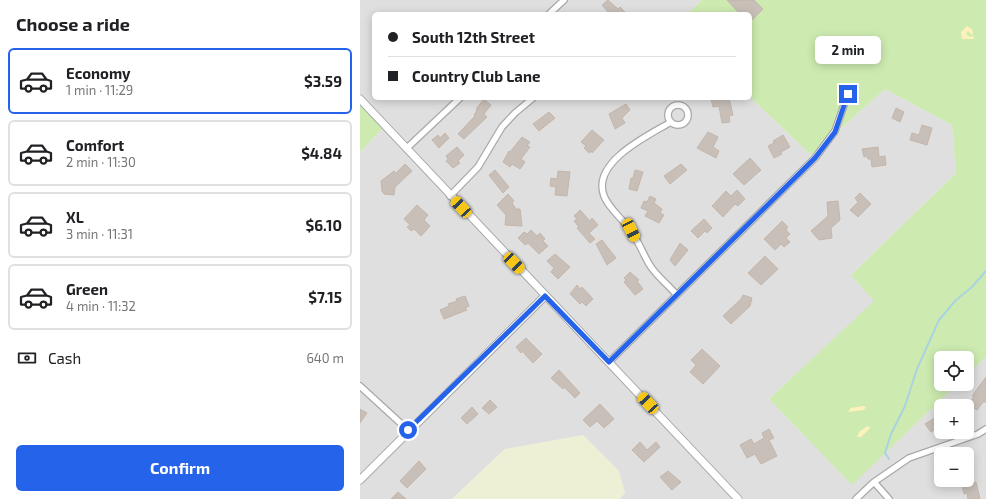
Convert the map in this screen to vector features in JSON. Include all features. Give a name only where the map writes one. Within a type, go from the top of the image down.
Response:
[{"type":"street","points":[[551,12],[564,0]]},
{"type":"street","points":[[609,362],[818,154],[835,132],[848,94]]},
{"type":"street","points":[[360,99],[450,196],[738,499]]},
{"type":"street","points":[[407,148],[458,100]]},
{"type":"street","points":[[450,196],[478,167],[502,127],[515,113],[531,100]]},
{"type":"street","points":[[671,122],[625,149],[610,167],[602,185],[603,196],[609,205],[631,230],[652,268],[676,294]]},
{"type":"street","points":[[360,480],[408,430],[545,296]]},
{"type":"street","points":[[360,386],[408,430]]},
{"type":"street","points":[[856,499],[874,482],[909,458],[978,434],[986,429]]},
{"type":"street","points":[[874,482],[889,499]]},
{"type":"shaded area","points":[[360,0],[702,0],[689,12],[372,12],[372,100],[752,99],[811,155],[885,89],[952,125],[956,173],[851,275],[875,301],[769,399],[852,484],[934,406],[934,439],[974,439],[974,399],[941,399],[950,391],[974,391],[974,368],[986,357],[986,499],[619,499],[625,493],[505,449],[452,499],[360,499],[360,152],[385,126],[360,99]]},
{"type":"green space","points":[[702,0],[986,0],[986,357],[974,368],[974,351],[934,351],[934,391],[950,391],[941,399],[934,399],[934,406],[852,485],[769,399],[874,301],[851,275],[956,173],[952,125],[885,89],[811,155],[752,99],[752,12],[689,12]]},
{"type":"green space","points":[[360,99],[385,126],[360,152]]},
{"type":"green space","points":[[583,435],[619,471],[625,493],[619,499],[452,499],[505,449]]},
{"type":"sand","points":[[967,26],[972,29],[973,34],[972,35],[968,31],[966,34],[970,37],[973,36],[974,39],[962,39],[961,32]]},
{"type":"sand","points":[[866,407],[864,410],[848,412],[851,408]]},
{"type":"sand","points":[[868,426],[870,428],[861,437],[857,437],[860,431]]},
{"type":"building","points":[[608,0],[618,9],[620,7],[625,12],[608,12],[602,5]]},
{"type":"building","points":[[727,0],[754,0],[763,9],[752,20],[752,12],[738,12]]},
{"type":"building","points":[[483,100],[491,105],[484,114],[487,117],[464,139],[458,134],[475,116],[476,109]]},
{"type":"building","points":[[711,100],[729,100],[733,115],[729,116],[730,122],[722,123],[719,106],[713,107]]},
{"type":"building","points":[[626,104],[630,110],[622,118],[625,123],[615,129],[609,114]]},
{"type":"building","points":[[896,108],[904,112],[900,122],[892,118]]},
{"type":"building","points":[[549,112],[555,118],[539,131],[533,124]]},
{"type":"building","points":[[922,125],[932,128],[927,145],[910,140],[912,133],[919,135]]},
{"type":"building","points":[[592,130],[604,140],[592,153],[591,151],[589,153],[584,148],[586,146],[581,142]]},
{"type":"building","points":[[708,132],[718,137],[713,147],[719,151],[716,158],[697,148]]},
{"type":"building","points":[[445,133],[449,138],[439,148],[432,140],[438,135],[440,138]]},
{"type":"building","points":[[783,135],[790,147],[781,152],[782,154],[774,158],[768,146]]},
{"type":"building","points":[[522,137],[530,142],[527,146],[530,147],[521,159],[525,162],[520,169],[512,164],[510,167],[503,162],[509,151],[510,152]]},
{"type":"building","points":[[457,147],[464,155],[458,161],[460,163],[453,168],[446,161],[448,159],[446,156]]},
{"type":"building","points":[[878,147],[879,157],[885,156],[886,165],[872,167],[871,159],[868,159],[867,156],[864,157],[862,149]]},
{"type":"building","points":[[750,158],[761,170],[744,185],[733,174]]},
{"type":"building","points":[[405,164],[412,171],[395,187],[394,195],[384,194],[382,191],[381,181],[394,171],[396,173]]},
{"type":"building","points":[[681,164],[687,170],[670,184],[664,176]]},
{"type":"building","points":[[495,170],[509,187],[503,193],[489,175]]},
{"type":"building","points":[[635,170],[643,172],[637,191],[629,189],[631,178],[633,178]]},
{"type":"building","points":[[558,171],[570,172],[567,196],[555,195],[556,187],[550,186],[551,178],[557,179]]},
{"type":"building","points":[[737,190],[745,199],[738,206],[735,204],[723,217],[712,206],[726,191],[731,196]]},
{"type":"building","points":[[860,193],[871,204],[858,217],[850,210],[858,202],[855,198]]},
{"type":"building","points":[[508,194],[514,201],[512,203],[516,209],[520,209],[522,226],[505,225],[506,215],[497,205]]},
{"type":"building","points":[[650,196],[656,199],[654,203],[662,209],[660,213],[664,215],[659,223],[645,216],[648,211],[641,208],[644,201],[647,202]]},
{"type":"building","points":[[838,201],[840,220],[831,228],[832,238],[819,240],[811,231],[828,216],[827,202]]},
{"type":"building","points":[[417,205],[428,215],[424,220],[430,226],[421,236],[414,229],[411,231],[407,227],[410,225],[404,219]]},
{"type":"building","points":[[580,210],[590,221],[592,218],[598,225],[589,233],[595,239],[590,243],[577,228],[579,227],[574,221],[577,219],[574,216]]},
{"type":"building","points":[[704,219],[712,228],[707,233],[705,231],[698,238],[691,231]]},
{"type":"building","points":[[782,221],[788,227],[786,230],[790,234],[786,238],[790,242],[784,247],[781,244],[775,250],[764,239]]},
{"type":"building","points":[[531,230],[537,236],[540,233],[545,239],[543,241],[548,246],[539,254],[528,243],[525,245],[518,238],[524,232],[527,234]]},
{"type":"building","points":[[602,240],[616,258],[607,265],[596,244]]},
{"type":"building","points":[[680,243],[688,250],[675,266],[670,260]]},
{"type":"building","points":[[555,254],[570,267],[558,279],[551,272],[554,268],[547,261]]},
{"type":"building","points":[[765,256],[778,269],[761,285],[748,273]]},
{"type":"building","points":[[630,272],[639,280],[637,281],[643,289],[635,295],[624,282],[626,280],[624,278]]},
{"type":"building","points":[[577,285],[580,289],[582,287],[593,299],[586,306],[582,302],[580,304],[570,294]]},
{"type":"building","points":[[743,295],[752,298],[750,306],[731,324],[723,316],[741,299]]},
{"type":"building","points":[[465,296],[469,306],[465,308],[467,310],[444,319],[440,310],[449,306],[448,304],[457,301],[456,299]]},
{"type":"building","points":[[526,338],[542,354],[533,363],[516,347]]},
{"type":"building","points":[[702,349],[720,366],[703,384],[690,372],[696,365],[691,360]]},
{"type":"building","points":[[559,370],[580,393],[575,398],[564,387],[563,389],[551,378]]},
{"type":"building","points":[[986,377],[986,403],[984,401],[977,410],[974,408],[974,399],[972,399],[974,397],[972,396]]},
{"type":"building","points":[[490,400],[497,407],[489,414],[482,408]]},
{"type":"building","points":[[600,404],[614,419],[604,428],[597,421],[590,427],[583,420]]},
{"type":"building","points":[[472,407],[478,414],[467,424],[461,418]]},
{"type":"building","points":[[360,409],[367,413],[360,423]]},
{"type":"building","points":[[934,418],[934,430],[931,432],[925,424]]},
{"type":"building","points":[[769,429],[774,438],[769,440],[777,456],[761,464],[755,454],[747,458],[740,445],[751,439],[754,444],[764,438],[762,433]]},
{"type":"building","points":[[640,442],[647,450],[656,442],[660,447],[644,462],[632,450]]},
{"type":"building","points":[[419,461],[426,469],[407,488],[400,481]]},
{"type":"building","points":[[668,471],[681,482],[672,490],[660,477]]},
{"type":"building","points":[[976,482],[980,499],[968,499],[967,493],[964,494],[962,487],[974,487],[974,483]]},
{"type":"building","points":[[398,492],[406,499],[391,499]]},
{"type":"waterway","points":[[889,459],[885,453],[891,434],[905,406],[917,369],[939,320],[955,301],[972,287],[986,271]]},
{"type":"route","points":[[408,430],[545,296],[609,362],[815,158],[835,132],[848,94]]}]
